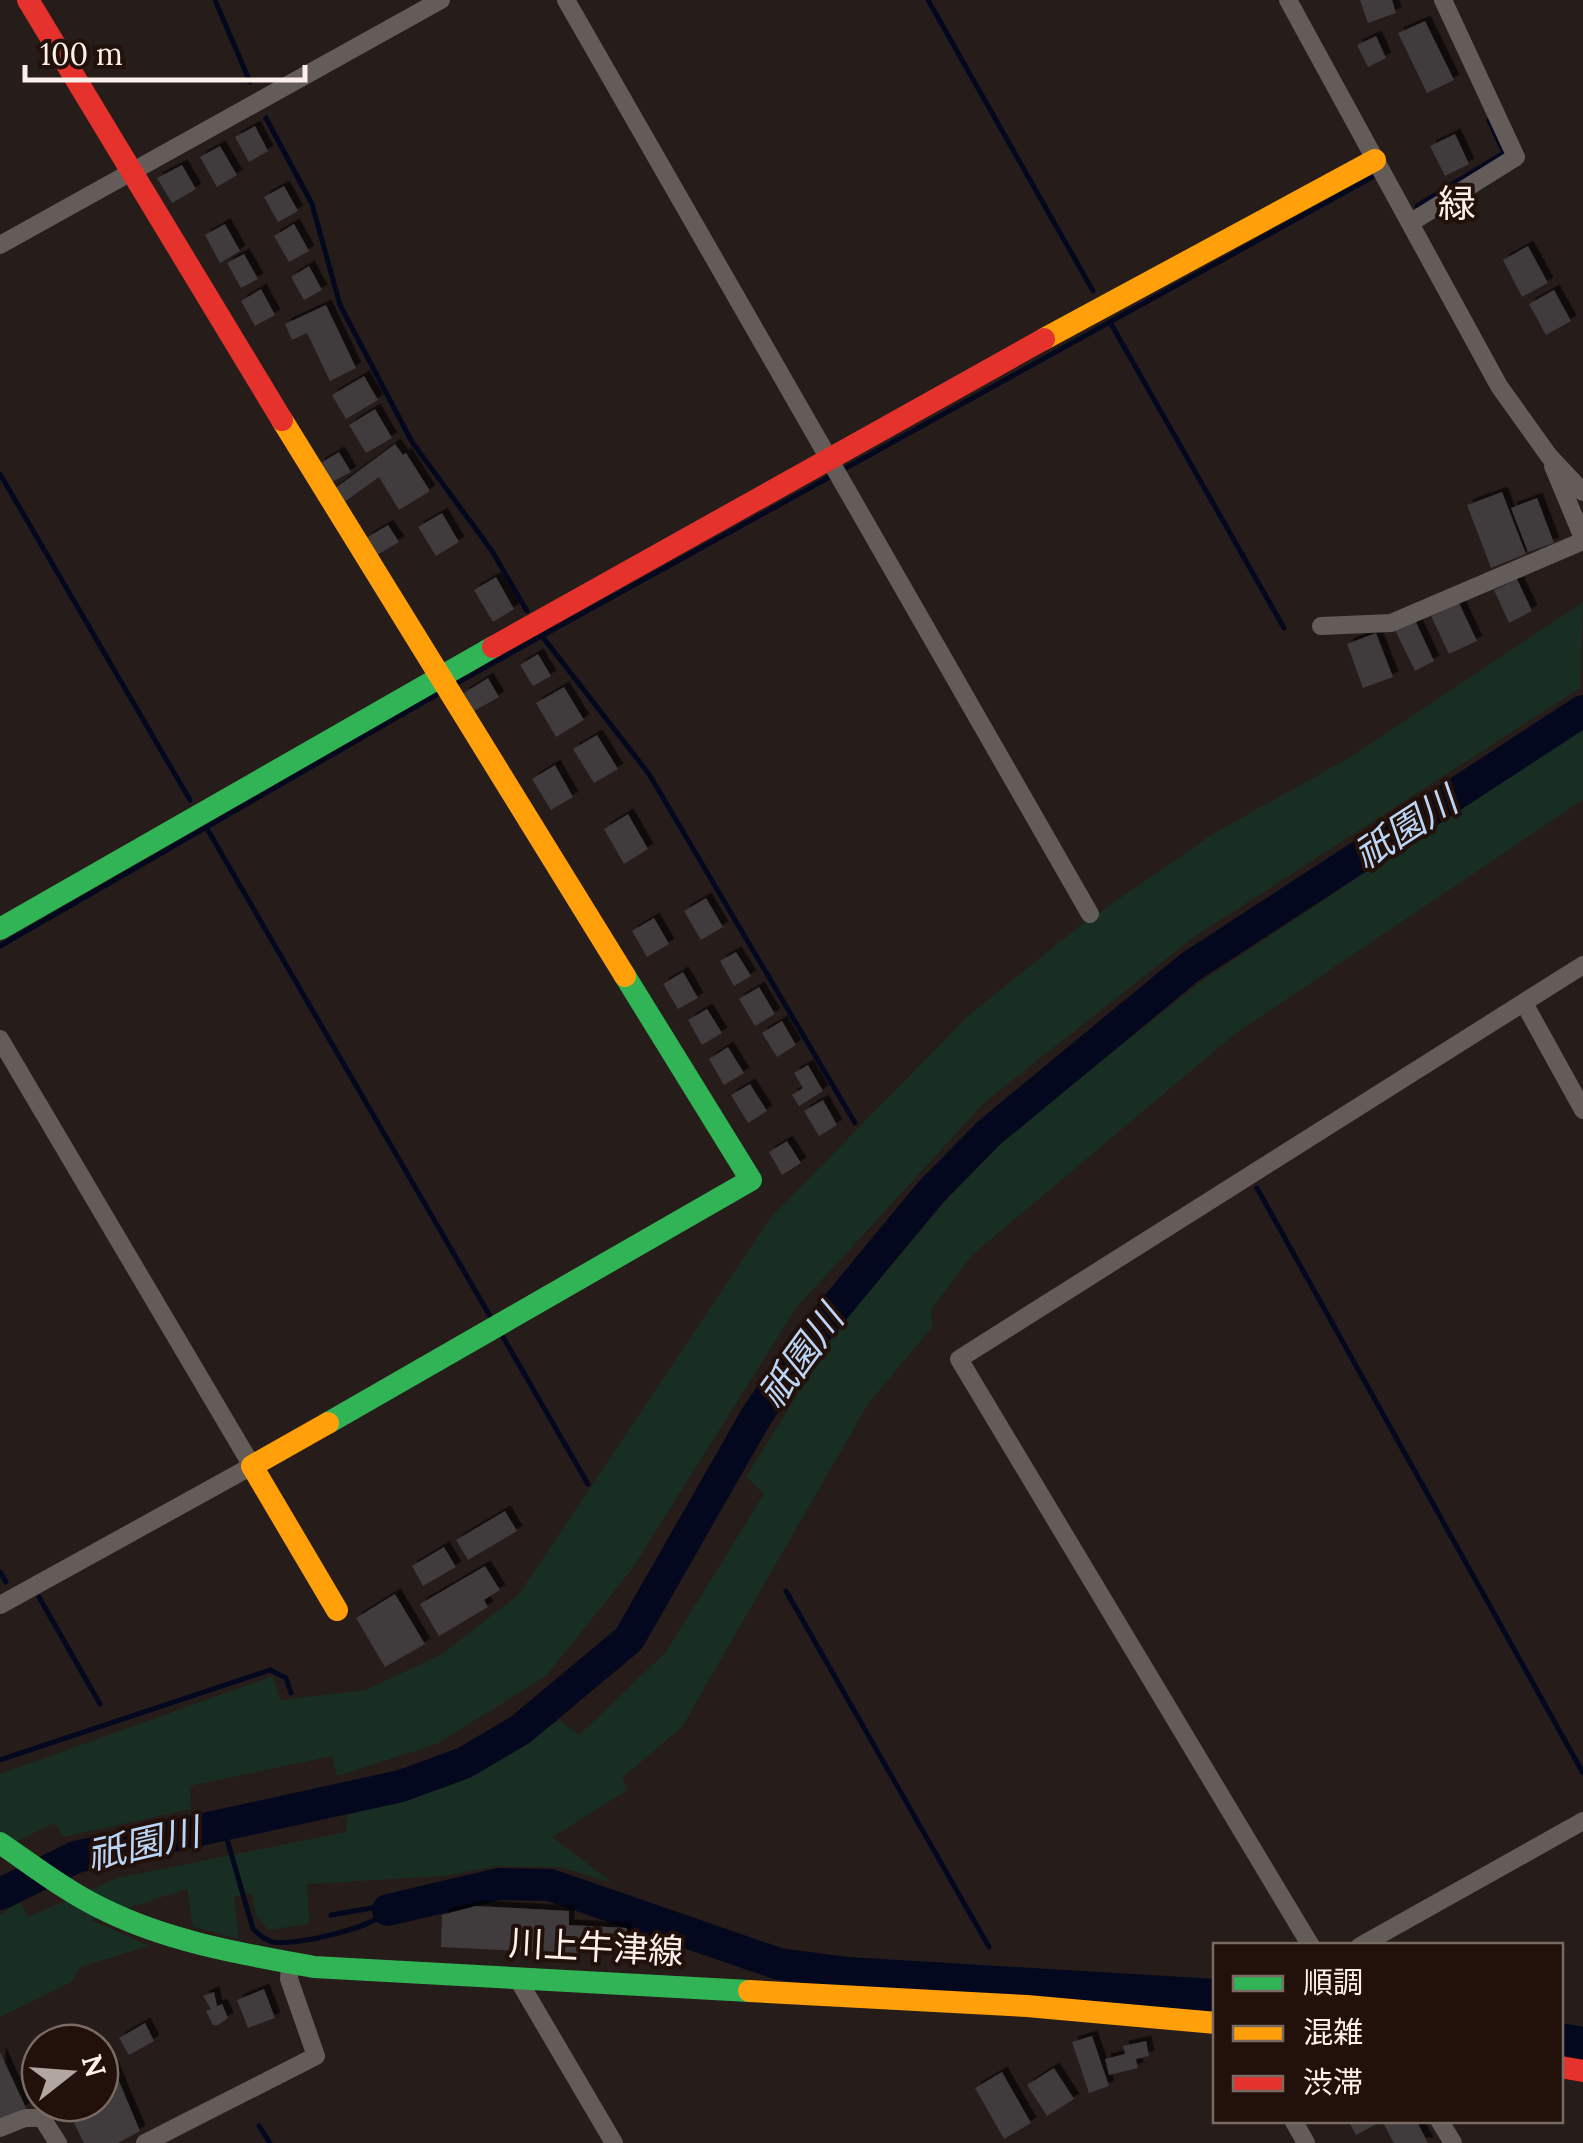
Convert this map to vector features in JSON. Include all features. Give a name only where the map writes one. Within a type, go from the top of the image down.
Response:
[{"type":"street","points":[[0,1606],[751,1180],[129,172],[28,0]]},
{"type":"street","points":[[0,245],[441,0]]},
{"type":"street","points":[[566,0],[1090,914]]},
{"type":"street","points":[[1288,0],[1499,386],[1549,456],[1583,492]]},
{"type":"street","points":[[1410,223],[1516,157],[1443,0]]},
{"type":"street","points":[[0,930],[444,686],[828,456],[1375,160]]},
{"type":"street","points":[[1321,626],[1391,623],[1583,539],[1549,456]]},
{"type":"street","points":[[1309,1943],[959,1359],[1583,966]]},
{"type":"street","points":[[1524,1003],[1583,1110]]},
{"type":"street","points":[[0,1038],[336,1610]]},
{"type":"street","points":[[1365,1943],[1583,1820]]},
{"type":"street","name":"川上牛津線","points":[[0,1843],[120,1916],[207,1948],[290,1962],[1026,2006],[1213,2022]]},
{"type":"street","points":[[144,2143],[316,2056],[289,1979],[290,1962]]},
{"type":"street","points":[[517,1978],[614,2143]]},
{"type":"street","points":[[0,2128],[25,2118],[42,2118],[58,2143]]},
{"type":"green space","points":[[1583,602],[1580,688],[1195,936],[986,1101],[796,1308],[632,1569],[546,1676],[437,1744],[337,1776],[332,1756],[190,1786],[191,1809],[63,1837],[54,1823],[0,1850],[0,1774],[273,1676],[280,1700],[366,1690],[442,1654],[519,1594],[770,1218],[969,1015],[1081,925],[1216,832],[1347,759]]},
{"type":"green space","points":[[1583,727],[1583,800],[1236,1033],[971,1256],[931,1310],[933,1326],[868,1404],[682,1727],[622,1778],[628,1790],[552,1837],[613,1883],[560,1867],[498,1866],[444,1876],[307,1884],[309,1924],[268,1930],[256,1916],[252,1893],[234,1897],[239,1939],[193,1927],[187,1889],[91,1920],[149,1946],[80,1967],[72,1982],[0,2017],[0,1915],[20,1902],[28,1917],[117,1878],[346,1832],[347,1815],[446,1787],[560,1720],[579,1735],[666,1652],[764,1494],[746,1477],[839,1327],[988,1151],[1198,984]]},
{"type":"building","points":[[1360,0],[1392,0],[1396,13],[1368,23]]},
{"type":"building","points":[[1425,21],[1454,80],[1427,93],[1398,33]]},
{"type":"building","points":[[1376,36],[1386,58],[1368,67],[1357,45]]},
{"type":"building","points":[[255,126],[268,151],[249,162],[235,137]]},
{"type":"building","points":[[1455,134],[1469,164],[1445,176],[1430,146]]},
{"type":"building","points":[[220,146],[237,175],[217,187],[200,157]]},
{"type":"building","points":[[182,165],[196,189],[172,203],[157,178]]},
{"type":"building","points":[[284,186],[298,211],[278,222],[264,197]]},
{"type":"building","points":[[225,224],[240,251],[220,263],[205,235]]},
{"type":"building","points":[[294,224],[309,251],[289,262],[274,236]]},
{"type":"building","points":[[1528,246],[1548,283],[1522,297],[1503,260]]},
{"type":"building","points":[[244,254],[258,279],[241,288],[227,263]]},
{"type":"building","points":[[309,266],[322,290],[304,300],[291,277]]},
{"type":"building","points":[[261,289],[275,315],[255,326],[241,301]]},
{"type":"building","points":[[1554,290],[1571,321],[1546,335],[1529,304]]},
{"type":"building","points":[[326,305],[356,368],[330,381],[307,333],[292,340],[285,324]]},
{"type":"building","points":[[364,376],[378,400],[346,419],[332,395]]},
{"type":"building","points":[[375,409],[392,438],[366,453],[349,425]]},
{"type":"building","points":[[395,444],[403,455],[406,453],[430,491],[399,510],[379,477],[343,503],[333,490]]},
{"type":"building","points":[[339,452],[351,472],[330,483],[319,464]]},
{"type":"building","points":[[1502,492],[1526,554],[1491,568],[1467,505]]},
{"type":"building","points":[[1537,498],[1554,543],[1528,552],[1511,508]]},
{"type":"building","points":[[442,513],[459,542],[436,556],[418,527]]},
{"type":"building","points":[[388,525],[399,542],[377,555],[366,538]]},
{"type":"building","points":[[496,577],[514,609],[493,622],[474,590]]},
{"type":"building","points":[[1517,579],[1532,611],[1509,623],[1494,590]]},
{"type":"building","points":[[1459,603],[1477,641],[1449,654],[1431,616]]},
{"type":"building","points":[[1415,620],[1434,661],[1415,671],[1395,630]]},
{"type":"building","points":[[1376,633],[1393,677],[1363,688],[1347,644]]},
{"type":"building","points":[[538,654],[551,676],[533,686],[520,665]]},
{"type":"building","points":[[488,678],[499,697],[474,711],[464,693]]},
{"type":"building","points":[[564,687],[584,720],[556,737],[536,703]]},
{"type":"building","points":[[597,735],[618,769],[594,783],[573,749]]},
{"type":"building","points":[[555,765],[573,797],[551,810],[532,779]]},
{"type":"building","points":[[628,814],[648,849],[624,864],[604,829]]},
{"type":"building","points":[[706,898],[723,927],[701,940],[684,911]]},
{"type":"building","points":[[654,918],[669,944],[647,957],[632,931]]},
{"type":"building","points":[[736,952],[751,976],[734,986],[720,961]]},
{"type":"building","points":[[683,972],[698,998],[678,1009],[663,984]]},
{"type":"building","points":[[759,987],[775,1014],[755,1026],[739,999]]},
{"type":"building","points":[[707,1009],[722,1033],[702,1045],[688,1020]]},
{"type":"building","points":[[782,1021],[796,1045],[777,1057],[762,1033]]},
{"type":"building","points":[[728,1047],[744,1073],[724,1085],[709,1059]]},
{"type":"building","points":[[808,1065],[823,1091],[799,1106],[792,1095],[803,1088],[794,1073]]},
{"type":"building","points":[[750,1084],[767,1111],[748,1123],[731,1095]]},
{"type":"building","points":[[823,1100],[837,1125],[819,1136],[804,1111]]},
{"type":"building","points":[[787,1141],[801,1163],[782,1175],[769,1152]]},
{"type":"building","points":[[505,1511],[517,1531],[468,1560],[456,1540]]},
{"type":"building","points":[[444,1547],[456,1567],[423,1586],[412,1566]]},
{"type":"building","points":[[485,1566],[500,1590],[484,1600],[488,1607],[439,1636],[420,1604]]},
{"type":"building","points":[[395,1594],[425,1644],[385,1667],[356,1618]]},
{"type":"building","points":[[476,1906],[569,1911],[569,1925],[627,1928],[626,1946],[578,1944],[578,1954],[441,1947],[442,1915]]},
{"type":"building","points":[[653,1937],[679,1952],[671,1966],[644,1952]]},
{"type":"building","points":[[264,1989],[275,2018],[248,2028],[237,2000]]},
{"type":"building","points":[[214,1992],[217,2006],[222,2004],[228,2018],[218,2025],[213,2025],[206,2011],[211,2009],[203,1996]]},
{"type":"building","points":[[145,2023],[154,2041],[129,2055],[120,2037]]},
{"type":"building","points":[[1092,2036],[1109,2086],[1089,2093],[1072,2042]]},
{"type":"building","points":[[1146,2041],[1149,2056],[1136,2059],[1138,2068],[1109,2075],[1105,2059],[1125,2054],[1123,2046]]},
{"type":"building","points":[[0,2052],[20,2095],[20,2111],[0,2120]]},
{"type":"building","points":[[1054,2068],[1074,2099],[1047,2116],[1027,2085]]},
{"type":"building","points":[[1002,2072],[1031,2123],[1004,2139],[975,2088]]},
{"type":"building","points":[[120,2084],[140,2131],[118,2143],[84,2143],[74,2123],[120,2123]]},
{"type":"building","points":[[1350,2123],[1378,2123],[1356,2135]]},
{"type":"building","points":[[1383,2123],[1418,2123],[1428,2143],[1394,2143]]},
{"type":"waterway","points":[[215,0],[250,82]]},
{"type":"waterway","points":[[928,0],[1093,291]]},
{"type":"waterway","points":[[266,118],[312,204],[340,305],[412,442],[492,551],[527,611]]},
{"type":"waterway","points":[[1417,206],[1504,153],[1489,120]]},
{"type":"waterway","points":[[455,684],[1376,175]]},
{"type":"waterway","points":[[1110,322],[1284,628]]},
{"type":"waterway","points":[[0,474],[190,800]]},
{"type":"waterway","points":[[542,636],[649,774],[855,1123]]},
{"type":"waterway","points":[[0,946],[441,692]]},
{"type":"waterway","name":"祇園川","points":[[0,1894],[76,1857],[401,1786],[464,1763],[520,1730],[629,1639],[757,1415],[807,1342],[930,1193],[989,1133],[1190,967],[1583,711]]},
{"type":"waterway","points":[[206,827],[490,1316]]},
{"type":"waterway","points":[[1257,1188],[1583,1773]]},
{"type":"waterway","points":[[503,1337],[588,1484]]},
{"type":"waterway","points":[[0,1572],[6,1582]]},
{"type":"waterway","points":[[786,1591],[989,1947]]},
{"type":"waterway","points":[[39,1597],[100,1704]]},
{"type":"waterway","points":[[0,1760],[270,1670],[286,1678],[291,1693]]},
{"type":"waterway","points":[[222,1822],[253,1929],[267,1940],[284,1943],[334,1934],[368,1923],[388,1910]]},
{"type":"waterway","points":[[388,1910],[499,1884],[550,1885],[779,1964],[848,1973],[1213,1995]]},
{"type":"waterway","points":[[331,1915],[378,1907],[388,1910]]},
{"type":"waterway","points":[[1563,2040],[1583,2043]]},
{"type":"waterway","points":[[259,2126],[270,2143]]},
{"type":"traffic: fast","points":[[0,929],[493,647]]},
{"type":"traffic: fast","points":[[328,1423],[751,1180],[625,976]]},
{"type":"traffic: fast","points":[[0,1843],[77,1895],[130,1921],[181,1939],[261,1957],[314,1967],[749,1991]]},
{"type":"traffic: slow","points":[[1044,339],[1375,160]]},
{"type":"traffic: slow","points":[[282,420],[625,976]]},
{"type":"traffic: slow","points":[[328,1423],[252,1466],[337,1610]]},
{"type":"traffic: slow","points":[[749,1991],[1027,2006],[1213,2023]]},
{"type":"traffic: jam","points":[[28,0],[282,420]]},
{"type":"traffic: jam","points":[[493,647],[1044,339]]},
{"type":"traffic: jam","points":[[1563,2068],[1583,2071]]},
{"type":"district","name":"緑","points":[[1457,203]]}]
